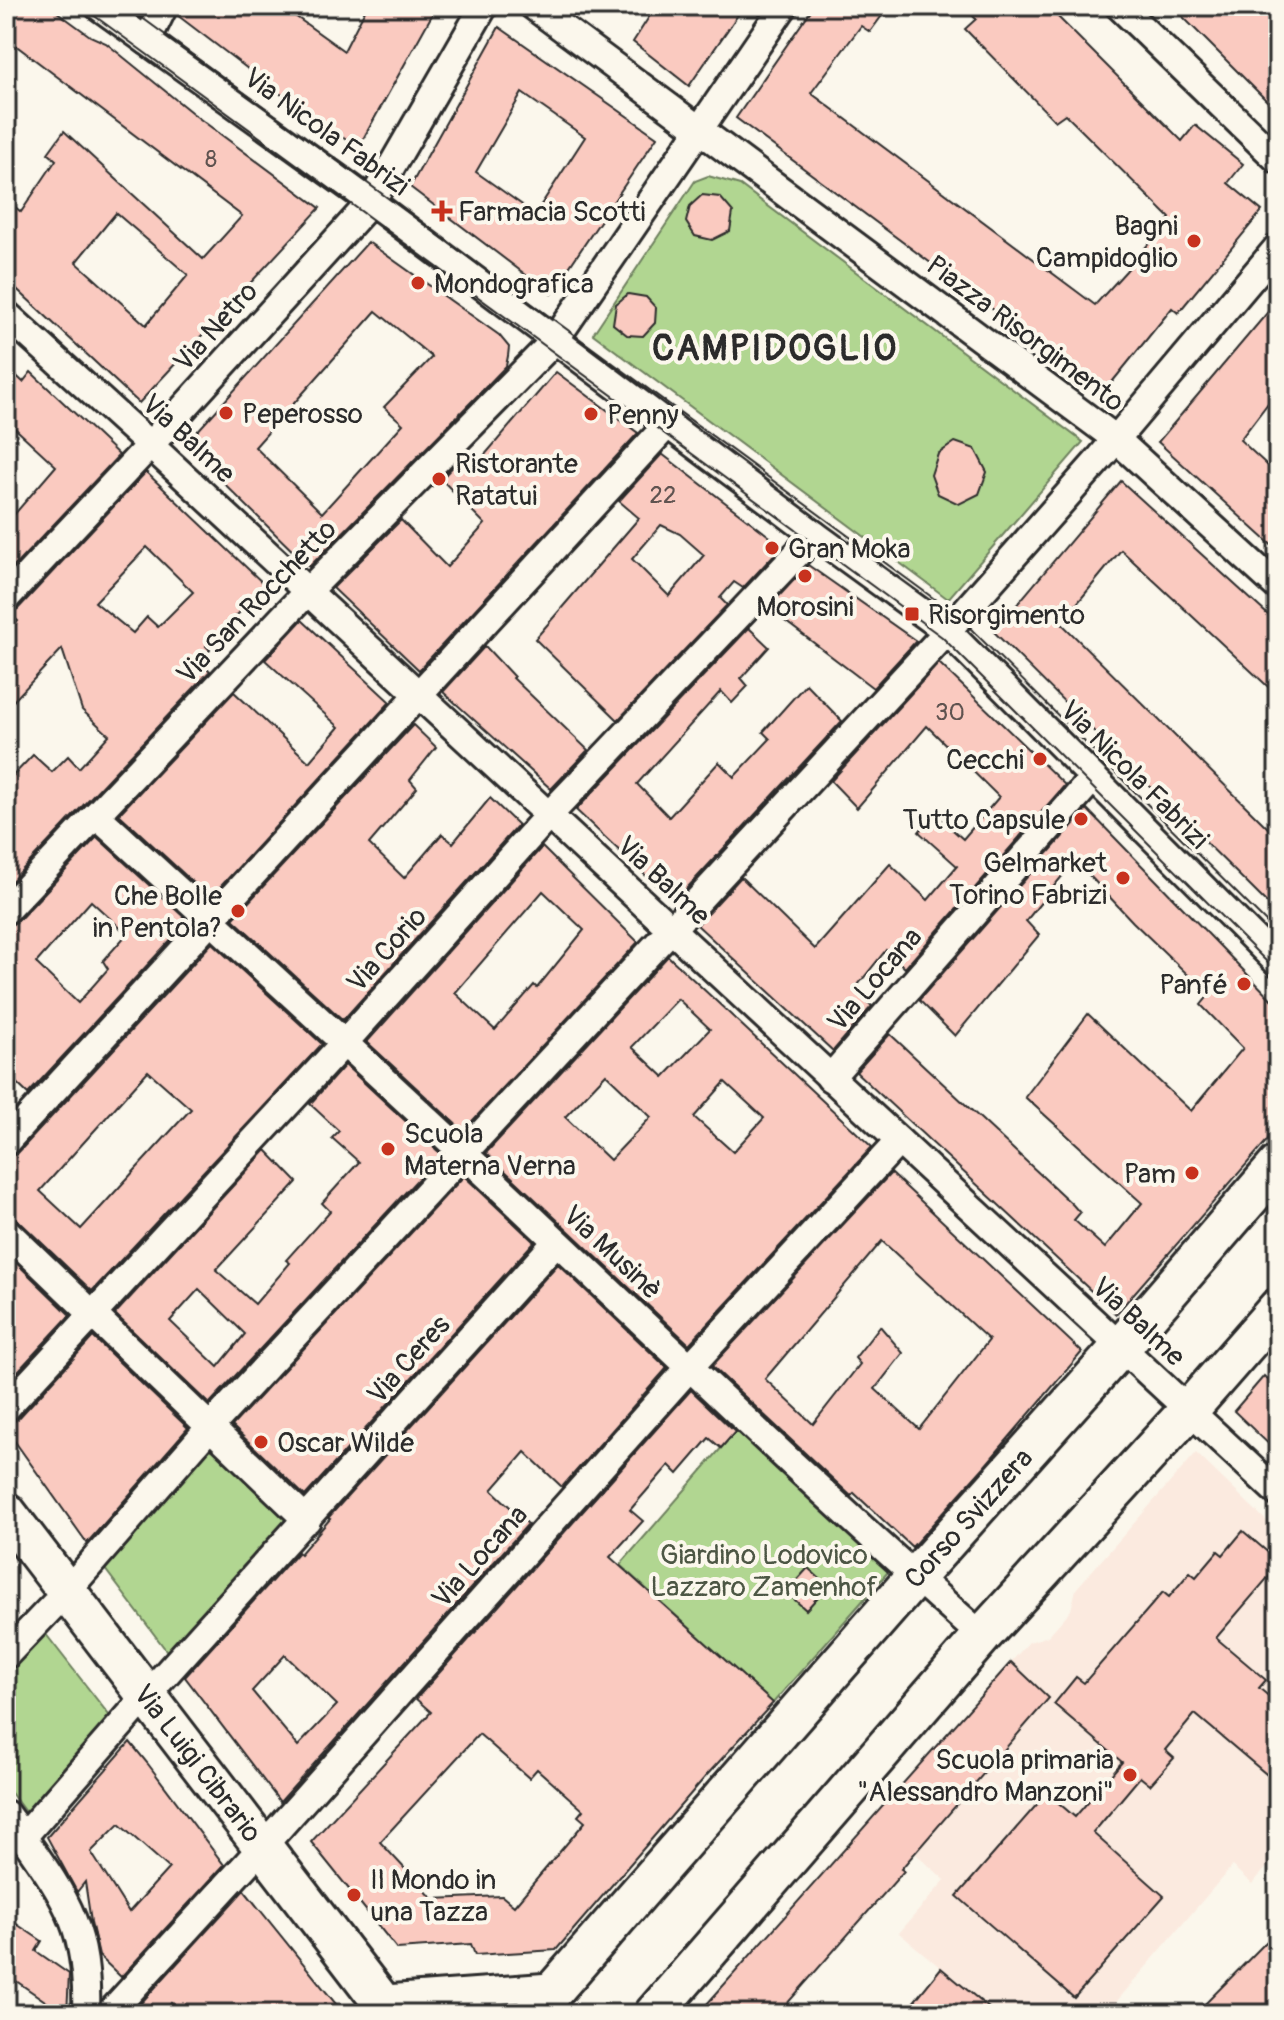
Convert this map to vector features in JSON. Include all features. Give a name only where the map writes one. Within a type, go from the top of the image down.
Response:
[{"type":"street","name":"Via Nicola Fabrizi","points":[[98,6],[371,202],[555,340]]},
{"type":"street","points":[[147,41],[164,6]]},
{"type":"street","name":"Via Netro","points":[[6,598],[371,202],[484,6]]},
{"type":"street","name":"Piazza Risorgimento","points":[[6,1655],[67,1591],[209,1428],[947,631],[1116,439],[533,6]]},
{"type":"street","points":[[784,6],[555,340],[947,631]]},
{"type":"street","points":[[1119,6],[1278,160]]},
{"type":"street","points":[[1278,247],[1116,439],[1278,587]]},
{"type":"street","name":"Via Balme","points":[[6,314],[1278,1493]]},
{"type":"street","name":"Via San Rocchetto","points":[[6,910],[307,592],[555,340]]},
{"type":"street","points":[[6,1142],[668,424]]},
{"type":"street","name":"Via Corio","points":[[6,1408],[344,1043],[548,816],[815,535]]},
{"type":"street","name":"Via Nicola Fabrizi","points":[[947,631],[1278,963]]},
{"type":"street","name":"Via Locana","points":[[830,1078],[1093,778]]},
{"type":"street","name":"Via Musinè","points":[[96,815],[462,1153],[689,1368],[982,1636]]},
{"type":"street","name":"Via Locana","points":[[109,2014],[689,1368],[899,1141]]},
{"type":"street","name":"Corso Svizzera","points":[[545,2000],[1278,1165]]},
{"type":"street","points":[[6,1231],[307,1520]]},
{"type":"street","name":"Via Ceres","points":[[23,1837],[556,1242]]},
{"type":"street","points":[[654,2014],[982,1636],[1278,1308]]},
{"type":"street","name":"Via Luigi Cibrario","points":[[6,1512],[263,1846],[382,2009]]},
{"type":"street","points":[[6,1814],[57,1886],[79,1932],[83,1950],[86,2014]]},
{"type":"street","points":[[382,2009],[545,2000]]},
{"type":"shaded area","name":"Scuola primaria \"Alessandro Manzoni\"","points":[[1196,1453],[1278,1532],[1278,1855],[1252,1884],[1232,1866],[1106,2014],[996,2014],[899,1933],[945,1880],[915,1853],[1049,1698],[1011,1662],[1029,1642],[1048,1636],[1071,1610],[1076,1589]]},
{"type":"green space","points":[[708,176],[740,185],[1083,442],[948,599],[593,334],[695,181]]},
{"type":"green space","name":"Giardino Lodovico Lazzaro Zamenhof","points":[[742,1424],[895,1564],[773,1703],[620,1565]]},
{"type":"green space","points":[[210,1442],[295,1524],[172,1658],[102,1565]]},
{"type":"green space","points":[[45,1633],[112,1719],[28,1816],[6,1786],[6,1675]]},
{"type":"building","points":[[6,6],[49,6],[90,36],[106,43],[196,116],[320,208],[139,403],[6,279],[6,199],[21,212],[56,160],[48,153],[64,131],[203,259],[242,216],[6,38]],"holes":[[[116,213],[188,275],[146,325],[76,262]]]},
{"type":"building","points":[[180,6],[281,6],[344,51],[367,6],[437,6],[363,139],[348,141],[303,111],[177,15]]},
{"type":"building","points":[[656,6],[744,6],[689,86],[633,42]]},
{"type":"building","points":[[814,6],[889,6],[870,32],[861,26],[811,93],[1095,305],[1170,218],[1065,114],[1055,121],[965,29],[976,19],[963,6],[1047,6],[1182,141],[1195,125],[1243,164],[1228,183],[1262,211],[1178,313],[1172,308],[1104,392],[736,118]]},
{"type":"building","points":[[1172,6],[1265,6],[1278,19],[1278,112]]},
{"type":"building","points":[[499,27],[657,137],[551,294],[410,187]],"holes":[[[522,93],[585,137],[535,214],[476,172]]]},
{"type":"building","points":[[702,195],[720,197],[733,212],[730,231],[712,240],[695,236],[686,222],[690,206]]},
{"type":"building","points":[[368,242],[499,335],[509,347],[506,366],[309,567],[185,445]],"holes":[[[376,311],[432,357],[384,407],[403,424],[322,513],[255,447]]]},
{"type":"building","points":[[628,294],[646,297],[656,308],[655,323],[643,336],[627,335],[613,324],[616,304]]},
{"type":"building","points":[[1278,300],[1278,390],[1240,440],[1278,475],[1278,551],[1158,442]]},
{"type":"building","points":[[6,366],[23,382],[31,372],[119,455],[6,575],[6,524],[56,466],[6,420]]},
{"type":"building","points":[[556,372],[638,433],[419,670],[333,588],[401,520],[447,567],[485,524],[441,479],[466,453],[477,464]]},
{"type":"building","points":[[955,442],[975,449],[987,472],[979,494],[959,504],[938,494],[931,475],[938,454]]},
{"type":"building","points":[[662,454],[782,546],[743,588],[734,582],[720,598],[727,605],[618,720],[535,639],[639,518],[619,501]],"holes":[[[661,525],[680,534],[704,555],[669,596],[632,559]]]},
{"type":"building","points":[[146,472],[266,586],[206,646],[210,650],[200,661],[210,671],[6,887],[6,783],[33,755],[52,772],[68,756],[79,768],[109,735],[82,710],[62,649],[6,709],[6,635],[18,621],[9,613],[18,609]],"holes":[[[147,547],[193,592],[158,627],[147,617],[133,633],[95,602]]]},
{"type":"building","points":[[1121,481],[1278,624],[1278,696],[1121,550],[1061,623],[1278,838],[1278,914],[994,632]]},
{"type":"building","points":[[808,565],[916,641],[873,688],[768,608]]},
{"type":"building","points":[[302,620],[390,702],[210,898],[119,814],[234,692],[309,762],[339,727],[265,660]]},
{"type":"building","points":[[749,628],[769,647],[741,678],[748,686],[732,703],[721,691],[637,784],[669,817],[719,762],[734,777],[770,739],[763,732],[806,684],[842,721],[674,902],[576,810]]},
{"type":"building","points":[[485,646],[513,678],[588,750],[551,789],[443,692]]},
{"type":"building","points":[[939,663],[1065,785],[905,968],[886,950],[854,990],[872,1006],[833,1051],[697,925],[741,877],[815,949],[890,864],[928,900],[957,866],[919,832],[934,813],[963,839],[999,797],[927,726],[857,808],[831,781]]},
{"type":"building","points":[[413,725],[436,747],[410,780],[417,788],[369,844],[404,878],[442,834],[453,843],[490,798],[518,825],[343,1020],[233,919]]},
{"type":"building","points":[[1087,809],[1278,1006],[1278,1128],[1116,1314],[856,1072],[890,1034],[1073,1205],[1080,1213],[1074,1220],[1105,1248],[1142,1203],[1025,1097],[1088,1014],[1191,1111],[1243,1048],[1201,1005],[1209,995],[1133,922],[1075,860],[1026,921],[1039,935],[955,1036],[919,1000]]},
{"type":"building","points":[[97,837],[188,921],[28,1094],[6,1073],[6,926],[18,921]],"holes":[[[91,901],[127,934],[103,961],[108,969],[78,1003],[36,963]]]},
{"type":"building","points":[[542,847],[638,942],[463,1131],[367,1042]],"holes":[[[543,891],[584,930],[537,988],[534,985],[495,1030],[455,993]]]},
{"type":"building","points":[[212,943],[322,1044],[92,1291],[17,1219],[6,1215],[6,1159],[18,1153]],"holes":[[[148,1071],[191,1109],[81,1229],[40,1191]]]},
{"type":"building","points":[[668,956],[872,1147],[689,1344],[486,1153]],"holes":[[[678,999],[710,1029],[664,1077],[632,1047]],[[606,1074],[651,1117],[610,1160],[565,1117]],[[725,1082],[764,1118],[733,1152],[694,1117]]]},
{"type":"building","points":[[345,1065],[441,1154],[209,1404],[115,1314],[266,1150],[297,1182],[216,1270],[255,1304],[290,1263],[286,1260],[330,1211],[322,1203],[359,1162],[332,1138],[339,1131],[310,1104]],"holes":[[[199,1289],[245,1334],[218,1367],[170,1321]]]},
{"type":"building","points":[[891,1173],[1082,1352],[912,1547],[854,1493],[851,1496],[712,1366]],"holes":[[[882,1241],[989,1340],[919,1429],[875,1389],[903,1353],[880,1326],[855,1358],[860,1364],[813,1424],[765,1379]]]},
{"type":"building","points":[[464,1176],[534,1242],[305,1496],[232,1426]]},
{"type":"building","points":[[6,1253],[70,1315],[6,1384]]},
{"type":"building","points":[[558,1264],[667,1368],[562,1487],[525,1452],[492,1490],[528,1524],[280,1802],[185,1677],[298,1552],[300,1554],[328,1518]],"holes":[[[285,1655],[337,1705],[298,1746],[252,1691]]]},
{"type":"building","points":[[93,1337],[188,1428],[87,1543],[6,1429],[6,1424],[18,1419]]},
{"type":"building","points":[[1264,1376],[1278,1389],[1278,1453],[1234,1411]]},
{"type":"building","points":[[691,1390],[735,1432],[721,1448],[709,1438],[678,1474],[669,1465],[630,1510],[643,1521],[610,1557],[773,1703],[556,1950],[475,1955],[471,1944],[397,1949],[311,1842],[431,1712],[416,1699]],"holes":[[[479,1734],[529,1778],[537,1769],[583,1810],[578,1816],[585,1822],[514,1906],[502,1896],[433,1899],[380,1842]]]},
{"type":"building","points":[[1243,1531],[1278,1561],[1278,1566],[1216,1638],[1266,1680],[1259,1688],[1278,1704],[1278,1784],[1195,1714],[1165,1750],[1174,1758],[1150,1785],[1140,1777],[1093,1833],[1164,1896],[1074,1998],[957,1896],[1047,1793],[1075,1817],[1122,1762],[1054,1704],[1076,1677],[1084,1683],[1163,1592],[1169,1597],[1190,1572],[1196,1577],[1218,1551],[1223,1555]]},
{"type":"building","points":[[808,1568],[828,1586],[806,1610],[786,1592]]},
{"type":"building","points":[[1011,1662],[1049,1698],[901,1869],[904,1871],[778,2014],[698,2014]]},
{"type":"building","points":[[130,1742],[224,1865],[121,1977],[99,1956],[85,1882],[77,1892],[47,1837]],"holes":[[[119,1824],[169,1868],[129,1912],[91,1852]]]},
{"type":"building","points":[[244,1890],[344,2014],[183,2014],[171,2003],[163,2014],[131,2014]]},
{"type":"building","points":[[6,1917],[42,1941],[36,1951],[69,1974],[67,2014],[6,1974]]},
{"type":"building","points":[[1278,1930],[1278,2004],[1268,2014],[1195,2014]]},
{"type":"building","points":[[941,1968],[996,2014],[904,2014]]},
{"type":"tram line","points":[[81,6],[942,637],[1278,973]]},
{"type":"tram line","points":[[126,6],[959,617],[1278,934]]},
{"type":"place","name":"Farmacia Scotti","points":[[442,211]]},
{"type":"place","name":"Bagni Campidoglio","points":[[1194,241]]},
{"type":"place","name":"Mondografica","points":[[418,283]]},
{"type":"place","name":"Peperosso","points":[[226,413]]},
{"type":"place","name":"Penny","points":[[591,414]]},
{"type":"place","name":"Ristorante Ratatui","points":[[439,479]]},
{"type":"place","name":"Gran Moka","points":[[772,548]]},
{"type":"place","name":"Morosini","points":[[805,576]]},
{"type":"place","name":"Risorgimento","points":[[912,614]]},
{"type":"place","name":"Cecchi","points":[[1040,759]]},
{"type":"place","name":"Tutto Capsule","points":[[1081,819]]},
{"type":"place","name":"Gelmarket Torino Fabrizi","points":[[1123,878]]},
{"type":"place","name":"Che Bolle in Pentola?","points":[[238,911]]},
{"type":"place","name":"Panfé","points":[[1244,984]]},
{"type":"place","name":"Scuola Materna Verna","points":[[388,1149]]},
{"type":"place","name":"Pam","points":[[1192,1173]]},
{"type":"place","name":"Oscar Wilde","points":[[261,1442]]},
{"type":"place","name":"Scuola primaria \"Alessandro Manzoni\"","points":[[1130,1775]]},
{"type":"place","name":"Il Mondo in una Tazza","points":[[354,1895]]},
{"type":"district","name":"CAMPIDOGLIO","points":[[775,347]]}]
